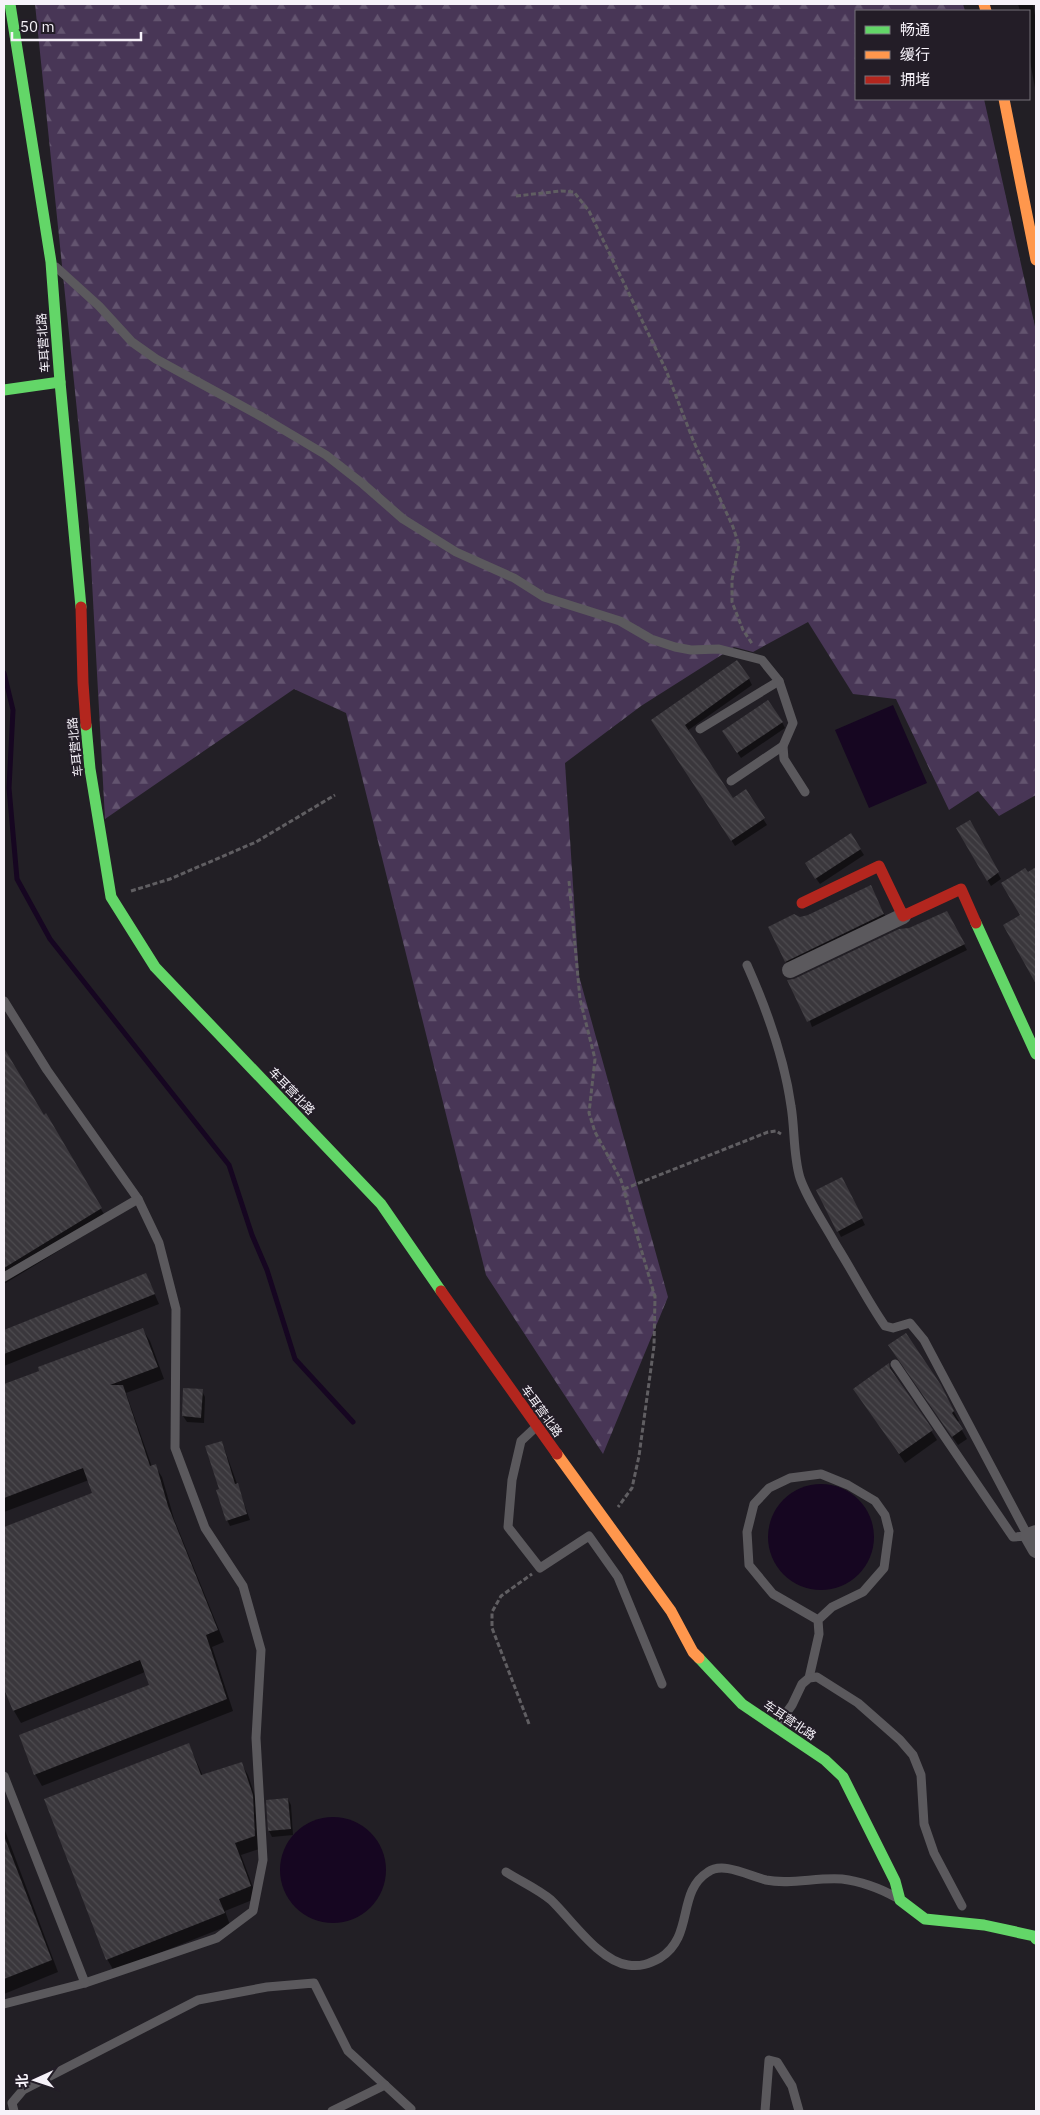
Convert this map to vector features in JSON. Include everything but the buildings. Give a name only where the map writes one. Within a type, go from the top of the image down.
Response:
[{"type":"street","name":"车耳营北路","points":[[10,4],[51,262],[60,382],[81,600],[83,683],[90,769],[111,898],[155,967],[381,1204],[536,1426],[671,1611],[693,1652],[742,1704],[825,1760],[843,1778],[895,1881],[900,1900]]},
{"type":"street","points":[[1004,100],[1036,260]]},
{"type":"street","points":[[4,390],[60,382]]},
{"type":"street","points":[[802,902],[879,866],[903,916]]},
{"type":"street","points":[[790,970],[961,889],[1036,1054]]},
{"type":"street","points":[[900,1900],[925,1919],[984,1925],[1034,1936],[1036,1939]]},
{"type":"lane","points":[[51,262],[99,306],[132,342],[148,354],[326,455],[403,519],[456,552],[514,578],[544,597],[620,621],[674,647],[691,650],[719,649],[762,660],[778,681],[793,723],[783,746],[784,759],[805,792]]},
{"type":"lane","points":[[700,729],[778,681]]},
{"type":"lane","points":[[731,781],[783,746]]},
{"type":"lane","points":[[747,965],[766,1007],[782,1059],[791,1106],[800,1178],[810,1200],[864,1295],[885,1326],[893,1328],[910,1323],[924,1340],[1033,1540]]},
{"type":"lane","points":[[4,1001],[47,1070],[138,1199],[159,1243],[176,1309],[176,1448],[205,1528],[243,1586],[261,1650],[256,1738],[263,1860],[253,1911],[216,1938],[85,1983],[4,2004]]},
{"type":"lane","points":[[4,1277],[138,1199]]},
{"type":"lane","points":[[895,1364],[1013,1537],[1033,1540]]},
{"type":"lane","points":[[536,1426],[521,1441],[512,1480],[508,1527],[540,1568],[589,1536],[618,1577],[662,1684]]},
{"type":"lane","points":[[821,1474],[848,1484],[875,1501],[885,1515],[889,1531],[884,1568],[862,1592],[832,1607],[818,1620],[773,1594],[749,1565],[747,1532],[754,1504],[769,1488],[790,1478],[821,1474]]},
{"type":"lane","points":[[776,1727],[792,1705],[802,1684],[808,1678],[819,1634],[818,1620]]},
{"type":"lane","points":[[808,1678],[817,1678],[858,1703],[900,1740],[913,1755],[921,1775],[924,1824],[934,1853],[962,1906]]},
{"type":"lane","points":[[4,1776],[85,1983]]},
{"type":"lane","points":[[506,1872],[549,1898],[612,1960],[626,1965],[642,1966],[670,1952],[680,1936],[688,1901],[697,1880],[714,1868],[724,1868],[779,1882],[843,1879],[883,1890],[900,1900]]},
{"type":"lane","points":[[14,2111],[12,2103],[23,2090],[198,2000],[267,1987],[314,1983],[348,2051],[411,2109],[410,2111]]},
{"type":"lane","points":[[764,2111],[769,2060],[777,2062],[792,2086],[799,2111]]},
{"type":"lane","points":[[332,2111],[385,2085]]},
{"type":"path","points":[[516,196],[562,191],[574,192],[588,211],[666,370],[693,440],[733,528],[739,545],[732,580],[732,602],[743,630],[762,660]]},
{"type":"path","points":[[111,898],[170,879],[256,842],[336,795]]},
{"type":"path","points":[[569,881],[580,1000],[595,1059],[589,1113],[595,1132],[621,1180],[654,1297],[654,1346],[639,1456],[632,1488],[621,1505],[604,1518]]},
{"type":"path","points":[[624,1189],[768,1132],[776,1131],[795,1145]]},
{"type":"path","points":[[529,1724],[492,1628],[492,1612],[501,1596],[540,1568]]},
{"type":"green space","points":[[35,4],[963,4],[965,10],[855,10],[855,100],[984,100],[1036,331],[1036,795],[999,816],[978,791],[949,810],[896,699],[853,694],[808,622],[753,652],[734,647],[641,706],[565,763],[579,976],[668,1297],[603,1454],[486,1275],[346,713],[294,689],[105,819],[89,527]]},
{"type":"shaded area","points":[[893,705],[927,783],[869,808],[835,730]]},
{"type":"shaded area","points":[[821,1484],[841,1488],[859,1499],[870,1517],[874,1537],[870,1557],[859,1575],[841,1586],[821,1590],[801,1586],[783,1575],[772,1557],[768,1537],[772,1517],[783,1499],[801,1488]]},
{"type":"shaded area","points":[[333,1817],[353,1821],[371,1832],[382,1850],[386,1870],[382,1890],[371,1908],[353,1919],[333,1923],[313,1919],[295,1908],[284,1890],[280,1870],[284,1850],[295,1832],[313,1821]]},
{"type":"waterway","points":[[4,673],[13,710],[9,788],[17,879],[50,939],[229,1165],[252,1235],[267,1270],[295,1359],[353,1422]]},
{"type":"traffic: fast","points":[[10,4],[51,262],[81,607]]},
{"type":"traffic: fast","points":[[4,390],[60,382]]},
{"type":"traffic: fast","points":[[86,725],[90,769],[111,897],[155,967],[381,1204],[441,1291]]},
{"type":"traffic: fast","points":[[976,923],[1036,1054]]},
{"type":"traffic: fast","points":[[699,1658],[742,1704],[825,1760],[843,1777],[895,1881],[900,1900],[925,1919],[984,1925],[1034,1936],[1036,1939]]},
{"type":"traffic: slow","points":[[984,4],[986,10]]},
{"type":"traffic: slow","points":[[1004,100],[1036,260]]},
{"type":"traffic: slow","points":[[557,1454],[671,1611],[693,1652],[699,1658]]},
{"type":"traffic: jam","points":[[81,607],[86,725]]},
{"type":"traffic: jam","points":[[802,903],[879,866],[903,916],[961,889],[976,923]]},
{"type":"traffic: jam","points":[[441,1291],[557,1454]]}]
